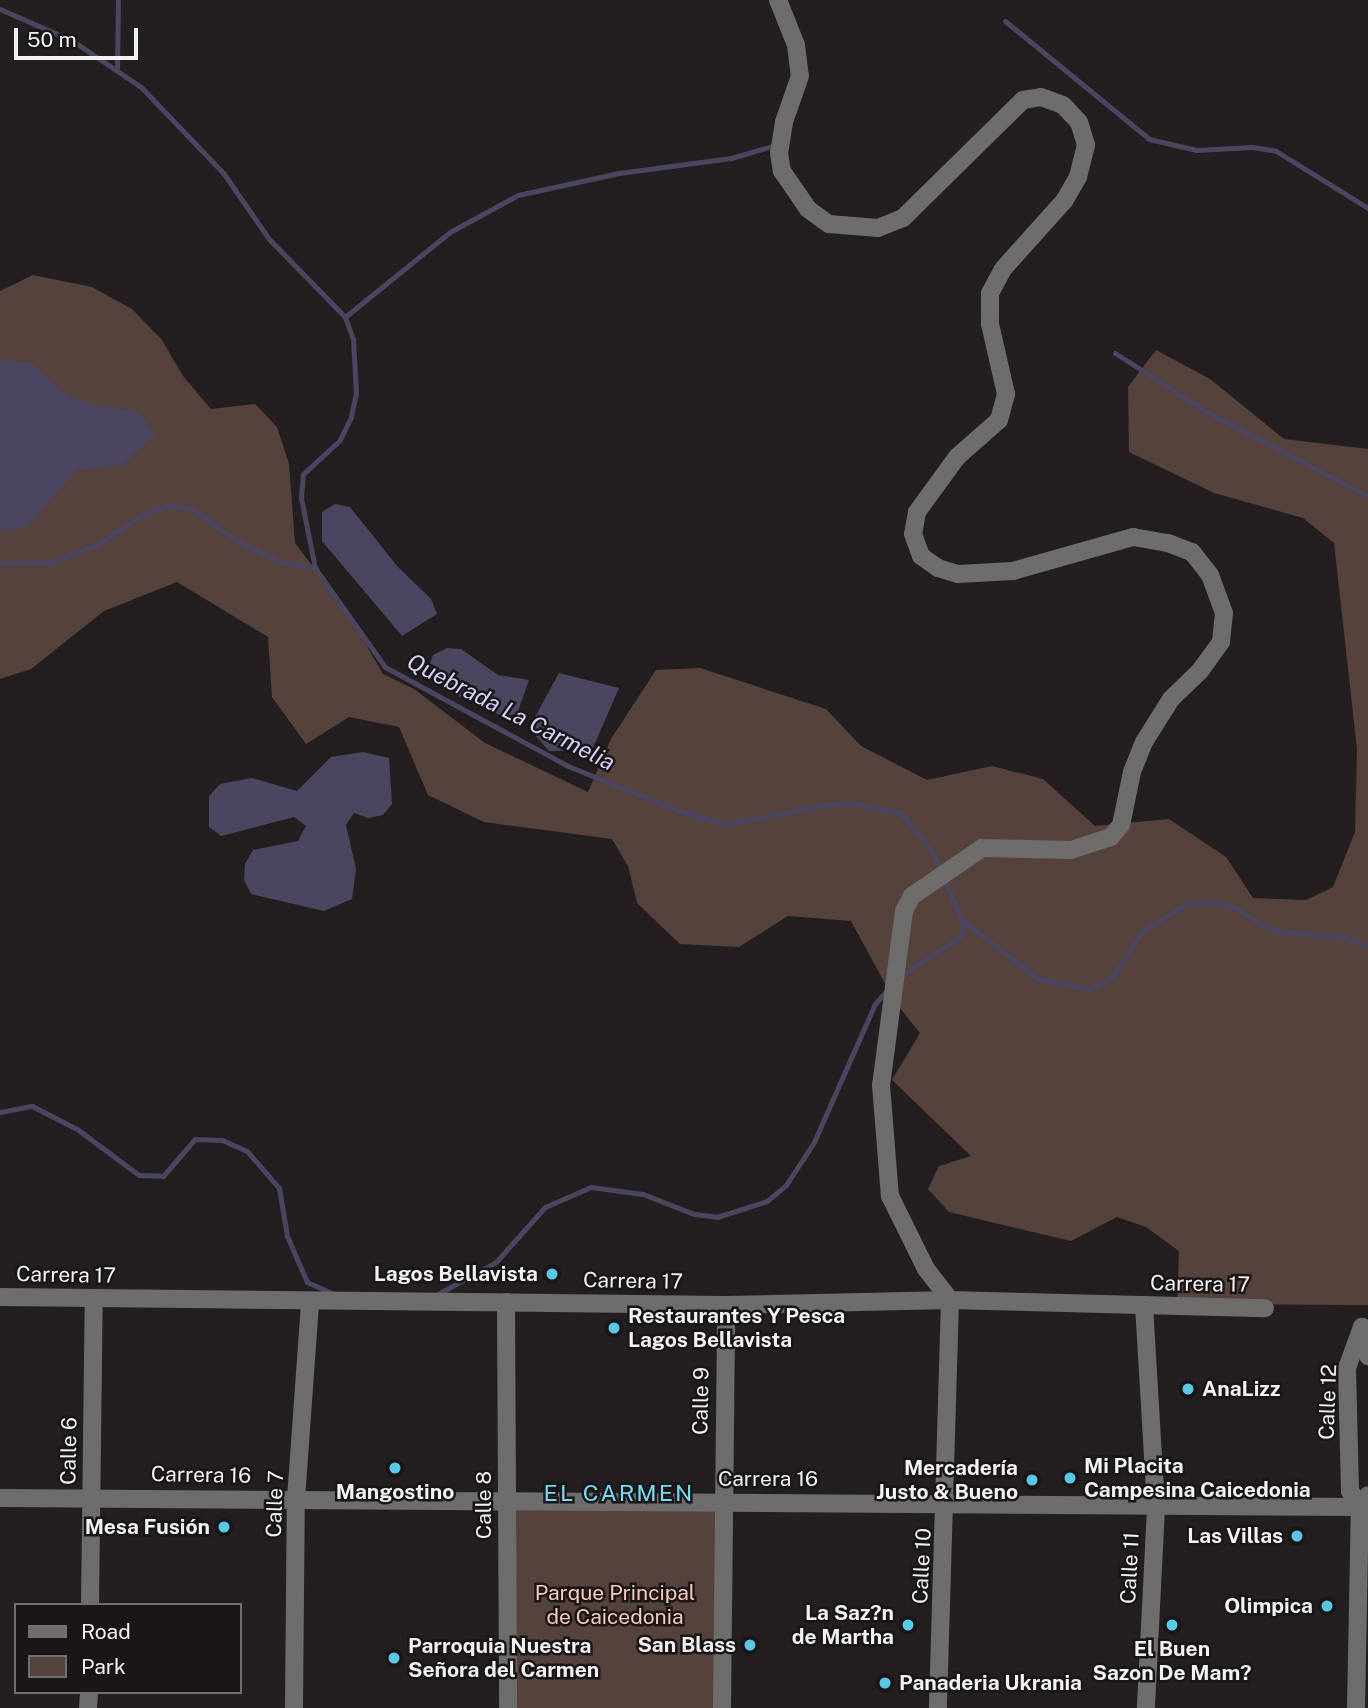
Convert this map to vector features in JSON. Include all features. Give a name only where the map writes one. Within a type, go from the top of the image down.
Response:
[{"type":"street","points":[[778,0],[796,45],[800,76],[781,143],[782,171],[808,209],[829,224],[878,228],[903,218],[1023,100],[1041,97],[1063,105],[1079,122],[1086,145],[1078,177],[1063,201],[1003,269],[990,293],[990,324],[1006,394],[999,420],[957,457],[922,503],[913,534],[921,556],[938,568],[972,573],[1013,571],[1133,537],[1168,542],[1192,552],[1210,575],[1224,613],[1221,642],[1200,671],[1171,699],[1144,742],[1132,772],[1121,825],[1111,836],[1071,850],[982,848],[912,896],[904,911],[881,1085],[890,1195],[926,1269],[950,1300]]},
{"type":"street","name":"Carrera 17","points":[[0,1297],[726,1305],[950,1300],[1265,1308]]},
{"type":"street","name":"Calle 6","points":[[90,1603],[94,1298]]},
{"type":"street","name":"Calle 10","points":[[938,1708],[947,1503],[950,1300]]},
{"type":"street","name":"Calle 7","points":[[294,1708],[296,1499],[310,1302]]},
{"type":"street","name":"Calle 8","points":[[506,1302],[508,1708]]},
{"type":"street","name":"Calle 9","points":[[722,1708],[726,1305]]},
{"type":"street","name":"Calle 11","points":[[1144,1305],[1156,1507],[1146,1708]]},
{"type":"street","name":"Calle 12","points":[[1356,1708],[1365,1503],[1350,1491],[1348,1368],[1362,1327],[1368,1356]]},
{"type":"street","name":"Carrera 16","points":[[0,1498],[722,1501],[1156,1507],[1365,1503]]},
{"type":"green space","points":[[33,275],[92,287],[132,309],[162,340],[183,376],[211,409],[255,404],[277,427],[289,464],[295,543],[346,610],[383,674],[414,689],[485,743],[588,792],[611,739],[656,670],[700,668],[826,709],[861,746],[927,780],[992,766],[1043,779],[1095,826],[1169,819],[1226,857],[1253,898],[1306,900],[1333,887],[1355,832],[1357,749],[1334,543],[1303,518],[1214,493],[1129,452],[1128,387],[1156,350],[1210,379],[1284,439],[1368,449],[1368,1305],[1177,1304],[1179,1251],[1146,1227],[1117,1217],[1071,1241],[949,1212],[928,1189],[939,1166],[971,1156],[892,1080],[920,1033],[895,1002],[851,921],[788,916],[739,947],[680,944],[637,903],[628,866],[612,839],[484,822],[428,795],[399,727],[349,717],[306,744],[272,697],[268,637],[177,582],[104,611],[31,669],[0,679],[0,291]]},
{"type":"green space","name":"Parque Principal de Caicedonia","points":[[507,1501],[722,1501],[722,1708],[507,1708]]},
{"type":"water","points":[[0,359],[32,363],[65,394],[94,405],[140,412],[155,434],[122,466],[77,470],[28,526],[0,532]]},
{"type":"water","points":[[335,504],[350,507],[398,567],[431,599],[437,614],[402,636],[322,541],[322,512]]},
{"type":"water","points":[[447,648],[461,649],[498,675],[529,680],[517,714],[502,716],[448,691],[428,668],[433,655]]},
{"type":"water","points":[[559,673],[619,688],[592,750],[549,751],[529,728]]},
{"type":"water","points":[[363,752],[389,758],[392,804],[383,815],[368,818],[354,813],[346,825],[356,869],[352,899],[324,911],[251,894],[244,880],[245,864],[253,850],[298,841],[306,826],[294,817],[221,836],[209,827],[209,796],[220,784],[252,778],[297,791],[331,757]]},
{"type":"waterway","points":[[117,71],[118,0]]},
{"type":"waterway","points":[[0,9],[73,41],[141,87],[224,174],[269,239],[345,317],[353,339],[356,393],[351,417],[340,440],[303,474],[301,498],[315,568]]},
{"type":"waterway","points":[[1005,21],[1149,139],[1197,150],[1252,147],[1276,151],[1368,208]]},
{"type":"waterway","points":[[345,317],[450,232],[518,195],[619,173],[731,158],[776,145]]},
{"type":"waterway","points":[[1115,353],[1207,412],[1368,496]]},
{"type":"waterway","name":"Quebrada La Carmelia","points":[[0,563],[51,562],[98,544],[144,514],[170,505],[193,509],[235,540],[281,562],[315,568],[385,667],[568,766],[679,811],[725,824],[826,805],[852,803],[901,813],[932,851],[962,920],[1038,979],[1089,989],[1112,978],[1141,932],[1187,904],[1213,902],[1239,909],[1259,924],[1283,932],[1341,937],[1368,946]]},
{"type":"waterway","points":[[902,974],[962,936],[962,920]]},
{"type":"waterway","points":[[438,1294],[496,1262],[545,1207],[591,1187],[643,1194],[694,1214],[717,1217],[767,1201],[786,1185],[814,1142],[875,1004],[888,989]]},
{"type":"waterway","points":[[0,1112],[32,1106],[77,1129],[139,1175],[163,1176],[195,1139],[222,1140],[247,1151],[279,1188],[287,1236],[307,1282],[334,1294]]},
{"type":"place","name":"Lagos Bellavista","points":[[552,1274]]},
{"type":"place","name":"Restaurantes Y Pesca Lagos Bellavista","points":[[614,1328]]},
{"type":"place","name":"AnaLizz","points":[[1188,1389]]},
{"type":"place","name":"Mangostino","points":[[395,1468]]},
{"type":"place","name":"Mi Placita Campesina Caicedonia","points":[[1070,1478]]},
{"type":"place","name":"Mercadería Justo & Bueno","points":[[1032,1480]]},
{"type":"place","name":"Mesa Fusión","points":[[224,1527]]},
{"type":"place","name":"Las Villas","points":[[1297,1536]]},
{"type":"place","name":"Olimpica","points":[[1327,1606]]},
{"type":"place","name":"La Saz?n de Martha","points":[[908,1625]]},
{"type":"place","name":"El Buen Sazon De Mam?","points":[[1172,1625]]},
{"type":"place","name":"San Blass","points":[[750,1645]]},
{"type":"place","name":"Parroquia Nuestra Señora del Carmen","points":[[394,1658]]},
{"type":"place","name":"Panaderia Ukrania","points":[[885,1683]]},
{"type":"district","name":"EL CARMEN","points":[[619,1493]]}]
